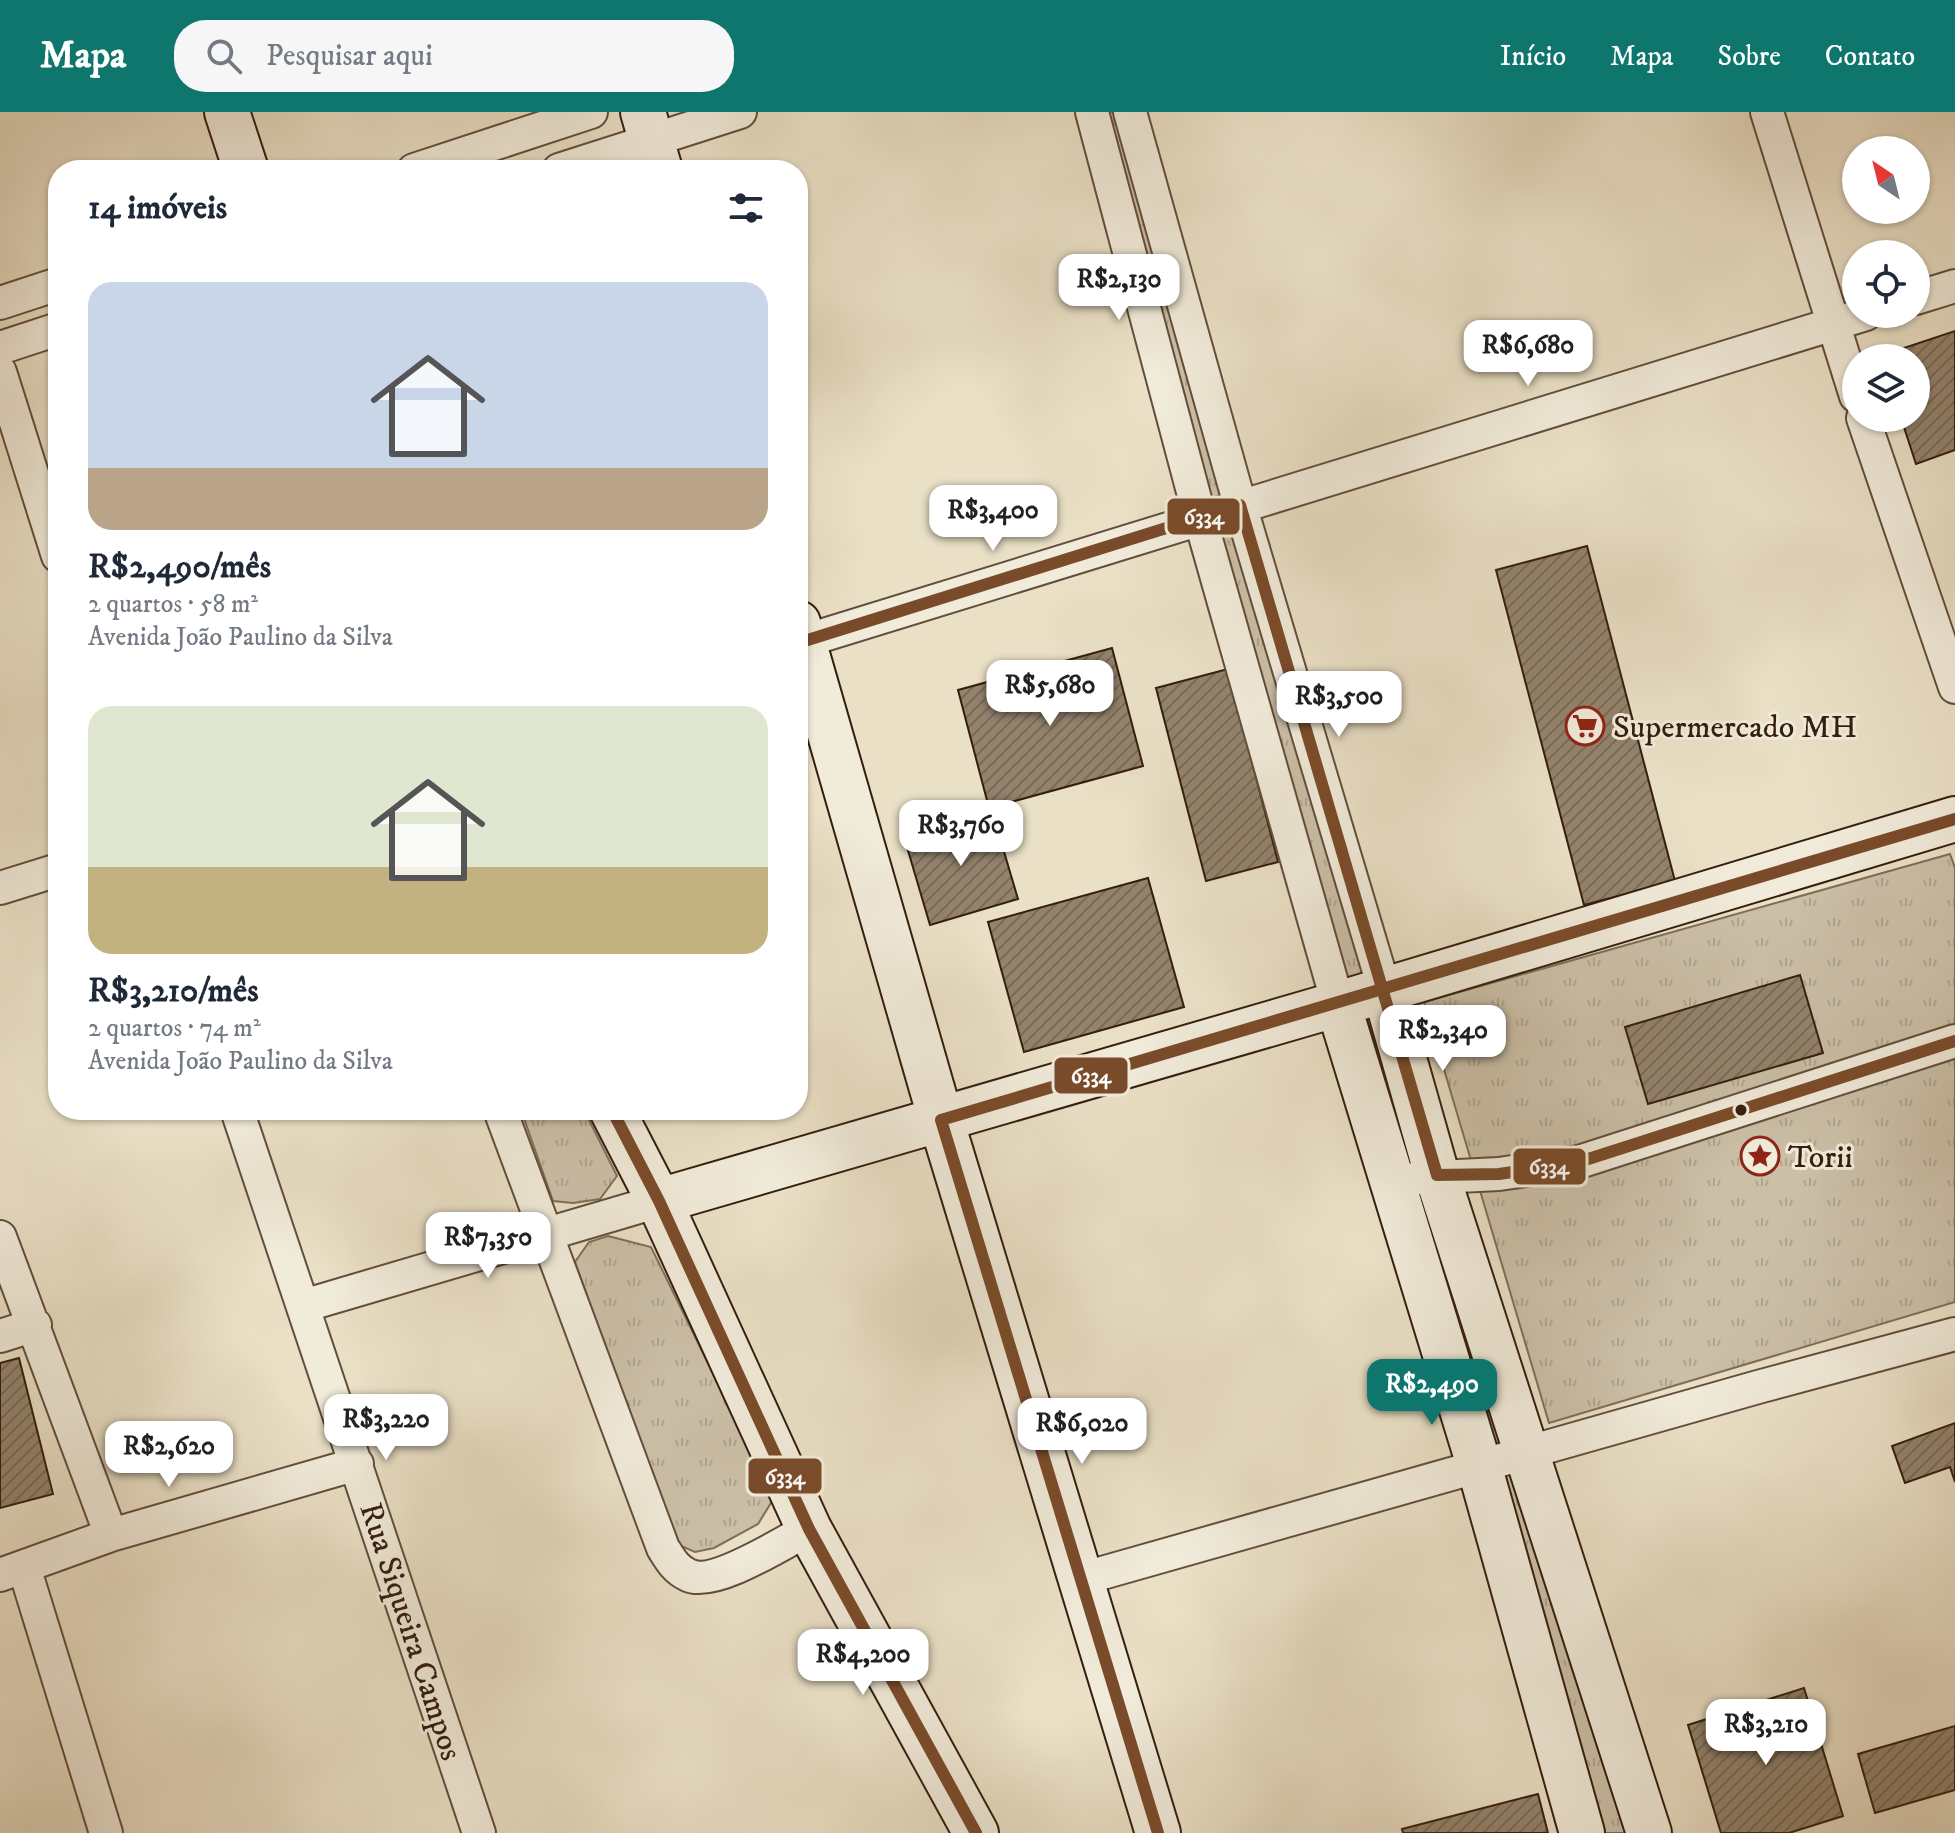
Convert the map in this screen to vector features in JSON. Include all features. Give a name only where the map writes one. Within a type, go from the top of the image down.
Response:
[{"type":"main road","points":[[227,112],[243,160]]},
{"type":"main road","points":[[808,663],[941,1120],[1158,1833]]},
{"type":"main road","points":[[659,1201],[1338,1004],[1955,819]]},
{"type":"main road","points":[[1384,988],[1437,1175],[1649,1833]]},
{"type":"main road","points":[[1338,1004],[1479,1465],[1582,1833]]},
{"type":"main road","points":[[617,1120],[659,1201],[809,1529],[976,1833]]},
{"type":"main road","points":[[1558,1746],[1615,1730]]},
{"type":"street","points":[[445,160],[591,112]]},
{"type":"street","points":[[591,160],[740,112]]},
{"type":"street","points":[[1092,112],[1200,518],[1338,1004]]},
{"type":"street","points":[[1130,112],[1240,505],[1384,988]]},
{"type":"street","points":[[1767,112],[1842,355]]},
{"type":"street","points":[[1930,294],[1955,286]]},
{"type":"street","points":[[0,303],[48,287]]},
{"type":"street","points":[[808,634],[1200,518],[1842,322]]},
{"type":"street","points":[[0,348],[48,332]]},
{"type":"street","points":[[0,372],[48,524]]},
{"type":"street","points":[[1868,432],[1955,687]]},
{"type":"street","points":[[1243,669],[1287,659]]},
{"type":"street","points":[[0,888],[48,873]]},
{"type":"street","points":[[1394,1181],[1437,1175],[1499,1174],[1579,1162],[1955,1041]]},
{"type":"street","name":"Rua Siqueira Campos","points":[[240,1120],[479,1833]]},
{"type":"street","points":[[504,1120],[663,1548],[673,1565],[690,1577],[716,1576],[809,1529]]},
{"type":"street","points":[[303,1306],[659,1201]]},
{"type":"street","points":[[0,1237],[111,1535]]},
{"type":"street","points":[[0,1336],[35,1325]]},
{"type":"street","points":[[1081,1579],[1528,1451],[1955,1334]]},
{"type":"street","points":[[106,1833],[12,1571],[111,1535],[357,1464]]},
{"type":"green space","points":[[1099,112],[1120,112],[1627,1833],[1597,1833],[1360,1030]]},
{"type":"green space","points":[[1950,854],[1955,868],[1955,1302],[1549,1423],[1424,1002]]},
{"type":"green space","points":[[525,1120],[589,1120],[617,1176],[600,1199],[573,1203],[553,1201]]},
{"type":"green space","points":[[608,1236],[651,1247],[774,1498],[758,1524],[714,1548],[695,1552],[681,1546],[671,1528],[575,1262],[589,1242]]},
{"type":"building","points":[[1955,331],[1955,450],[1916,464],[1906,432],[1930,432],[1930,344],[1916,344]]},
{"type":"building","name":"Supermercado MH","points":[[1587,546],[1675,881],[1584,905],[1496,570]]},
{"type":"building","points":[[1112,648],[1143,766],[989,808],[958,690]]},
{"type":"building","points":[[1228,669],[1278,862],[1206,881],[1156,688]]},
{"type":"building","points":[[992,811],[1018,899],[930,925],[904,837]]},
{"type":"building","points":[[1148,878],[1184,1007],[1024,1052],[988,922]]},
{"type":"building","points":[[1800,975],[1823,1053],[1648,1104],[1625,1027]]},
{"type":"building","points":[[19,1358],[53,1494],[0,1508],[0,1363]]},
{"type":"building","points":[[1955,1423],[1955,1482],[1950,1467],[1905,1483],[1892,1446]]},
{"type":"building","points":[[1804,1688],[1843,1816],[1789,1833],[1721,1833],[1688,1725]]},
{"type":"building","points":[[1955,1726],[1955,1790],[1875,1813],[1858,1754]]},
{"type":"building","points":[[1538,1794],[1548,1833],[1403,1833],[1402,1829]]},
{"type":"transit line","name":"6334","points":[[808,640],[1240,505],[1437,1175],[1499,1174],[1579,1162],[1955,1041]]},
{"type":"transit line","name":"6334","points":[[1158,1833],[941,1120],[1955,819]]},
{"type":"transit line","name":"6334","points":[[617,1120],[659,1201],[809,1529],[976,1833]]},
{"type":"place","name":"Supermercado MH","points":[[1585,726]]},
{"type":"place","name":"Torii","points":[[1760,1156]]}]
